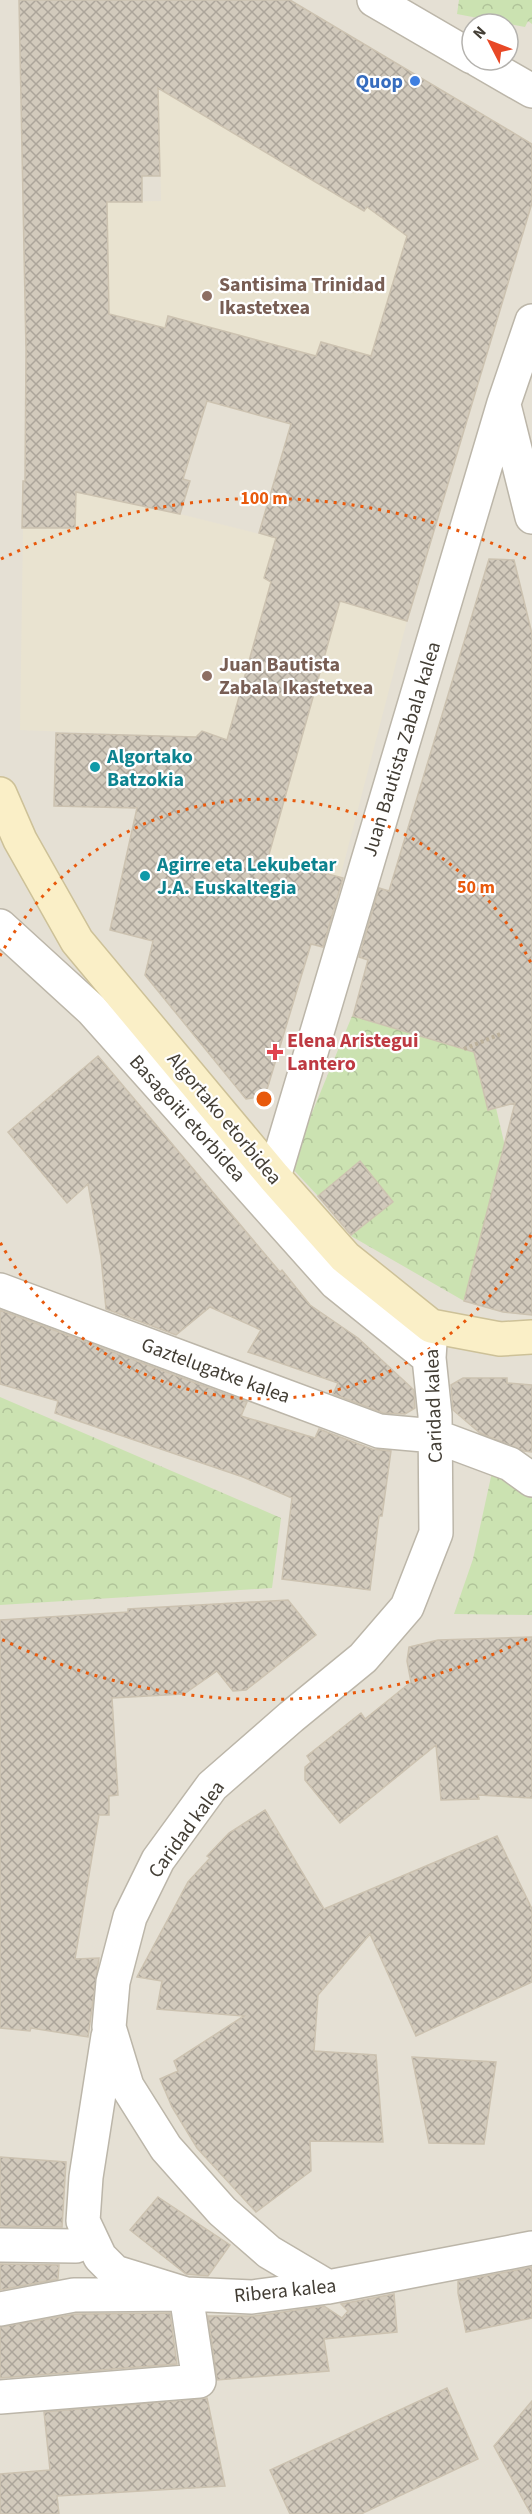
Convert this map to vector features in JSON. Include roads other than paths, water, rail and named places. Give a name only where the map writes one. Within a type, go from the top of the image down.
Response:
[{"type":"street","points":[[374,0],[460,50]]},
{"type":"street","points":[[499,72],[532,91]]},
{"type":"street","name":"Juan Bautista Zabala kalea","points":[[274,1177],[504,403],[532,321]]},
{"type":"street","points":[[504,403],[532,517]]},
{"type":"street","name":"Algortako etorbidea","points":[[0,794],[20,840],[77,941],[274,1177],[345,1257],[431,1326],[500,1339],[532,1337]]},
{"type":"street","name":"Basagoiti etorbidea","points":[[0,926],[92,1010],[336,1283],[429,1358]]},
{"type":"street","name":"Gaztelugatxe kalea","points":[[0,1290],[379,1431],[435,1437]]},
{"type":"street","name":"Caridad kalea","points":[[328,2287],[269,2252],[222,2211],[166,2148],[127,2086],[109,2028],[113,1982],[130,1917],[158,1860],[212,1786],[291,1717],[363,1659],[407,1607],[436,1533],[435,1437],[429,1358],[431,1326]]},
{"type":"street","points":[[435,1437],[510,1464],[532,1479]]},
{"type":"street","points":[[74,2295],[72,2257],[79,2234],[109,2028]]},
{"type":"street","points":[[0,2246],[79,2234]]},
{"type":"street","points":[[0,2397],[199,2381],[186,2294],[115,2272],[79,2234]]},
{"type":"street","name":"Ribera kalea","points":[[0,2309],[74,2295],[186,2294],[252,2297],[328,2287],[532,2248]]},
{"type":"place","name":"Quop","points":[[415,81]]},
{"type":"place","name":"Santisima Trinidad Ikastetxea","points":[[207,296]]},
{"type":"place","name":"Juan Bautista Zabala Ikastetxea","points":[[207,676]]},
{"type":"place","name":"Algortako Batzokia","points":[[95,767]]},
{"type":"place","name":"Agirre eta Lekubetar J.A. Euskaltegia","points":[[145,876]]},
{"type":"place","name":"Elena Aristegui Lantero","points":[[275,1052]]}]
